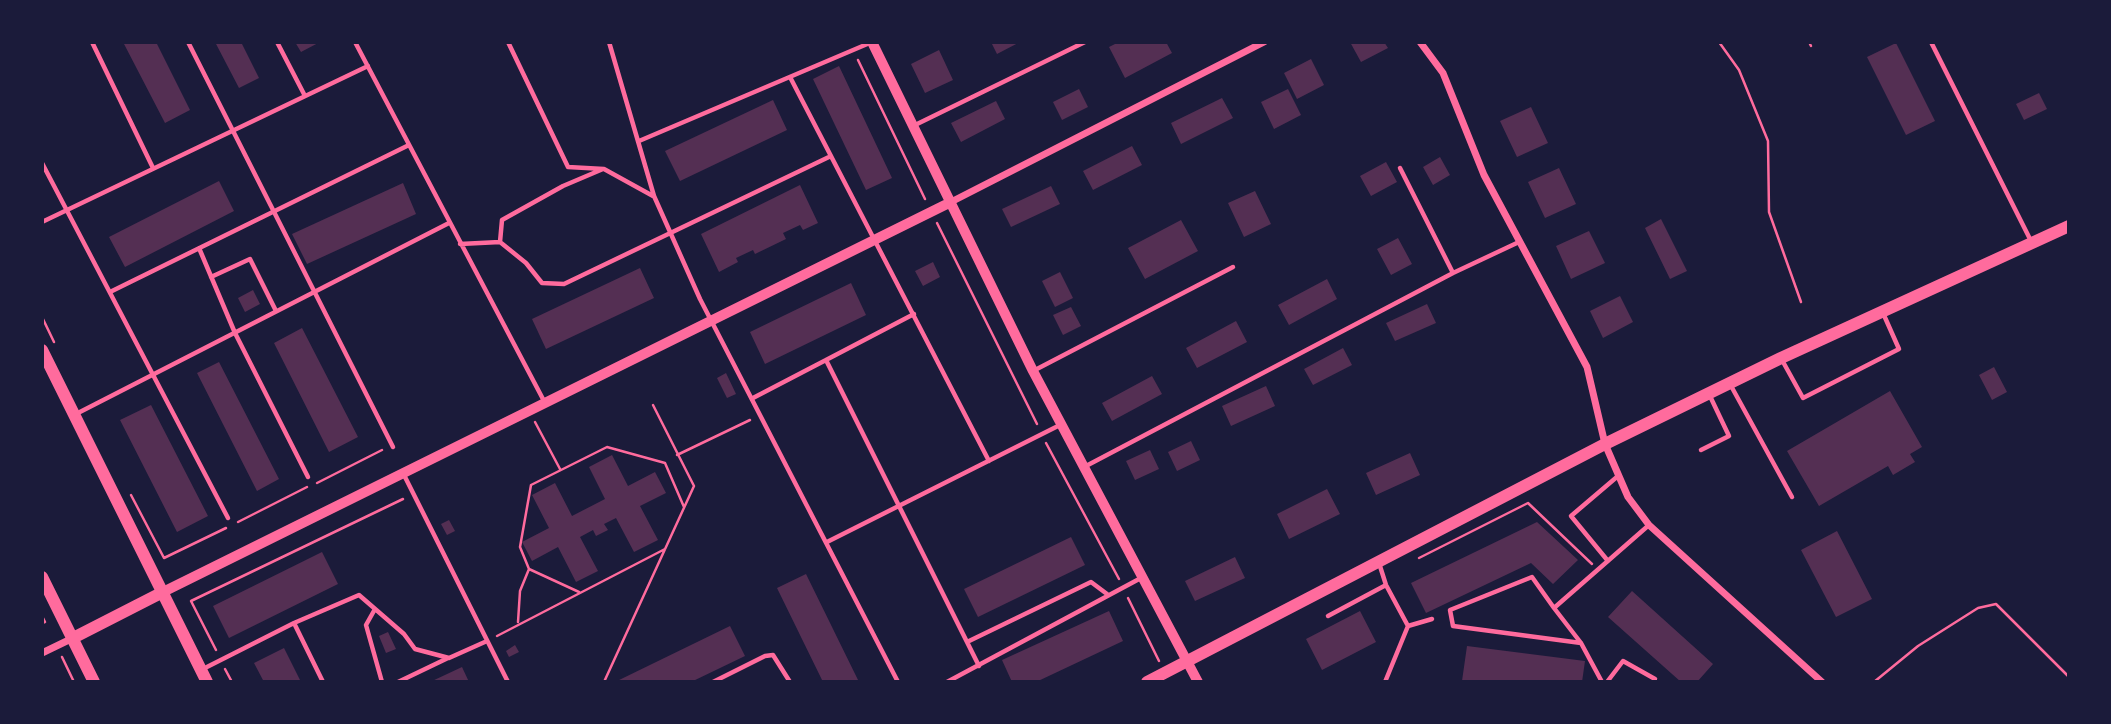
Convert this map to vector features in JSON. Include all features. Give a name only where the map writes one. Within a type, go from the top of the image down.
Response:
[{"type":"main road","points":[[1147,682],[1605,444],[1781,358],[2069,226]]},
{"type":"main road","points":[[42,351],[204,676]]},
{"type":"main road","points":[[42,577],[94,682]]},
{"type":"main road","points":[[73,638],[163,592]]},
{"type":"street","points":[[873,42],[948,203],[1033,371],[1086,466],[1198,682]]},
{"type":"street","points":[[163,592],[404,474],[711,318],[948,203],[1264,42]]},
{"type":"street","points":[[1420,42],[1443,73],[1484,176],[1587,367],[1605,444],[1618,476],[1649,525],[1822,682]]},
{"type":"street","points":[[42,653],[73,638]]},
{"type":"lane","points":[[92,42],[153,168]]},
{"type":"lane","points":[[188,42],[393,447]]},
{"type":"lane","points":[[276,42],[305,96]]},
{"type":"lane","points":[[355,42],[544,402]]},
{"type":"lane","points":[[508,42],[562,160],[568,167],[604,169],[654,196]]},
{"type":"lane","points":[[609,42],[654,196],[670,232],[711,318],[898,682]]},
{"type":"lane","points":[[639,141],[873,42]]},
{"type":"lane","points":[[913,126],[1085,42]]},
{"type":"lane","points":[[1931,42],[2033,244]]},
{"type":"lane","points":[[42,222],[368,66]]},
{"type":"lane","points":[[790,77],[989,461]]},
{"type":"lane","points":[[110,292],[409,145]]},
{"type":"lane","points":[[460,244],[500,242],[526,263],[542,283],[564,284],[831,156]]},
{"type":"lane","points":[[42,163],[228,518]]},
{"type":"lane","points":[[500,242],[502,220],[563,186],[604,169]]},
{"type":"lane","points":[[1400,169],[1453,273]]},
{"type":"lane","points":[[74,415],[449,223]]},
{"type":"lane","points":[[1086,466],[1453,273],[1519,242]]},
{"type":"lane","points":[[199,248],[235,333],[308,477]]},
{"type":"lane","points":[[211,277],[250,259],[275,311]]},
{"type":"lane","points":[[1033,371],[1233,267]]},
{"type":"lane","points":[[1781,358],[1803,398],[1899,349],[1882,312]]},
{"type":"lane","points":[[753,398],[914,314]]},
{"type":"lane","points":[[826,360],[979,666]]},
{"type":"lane","points":[[1729,383],[1792,497]]},
{"type":"lane","points":[[1701,450],[1729,436],[1708,394]]},
{"type":"lane","points":[[827,542],[1061,425]]},
{"type":"lane","points":[[404,474],[508,682]]},
{"type":"lane","points":[[1608,561],[1571,516],[1618,476]]},
{"type":"lane","points":[[1555,608],[1649,525]]},
{"type":"lane","points":[[1379,562],[1385,585],[1408,626]]},
{"type":"lane","points":[[1581,643],[1453,626],[1450,610],[1532,577],[1581,643],[1602,682]]},
{"type":"lane","points":[[947,682],[1122,586],[1143,578]]},
{"type":"lane","points":[[967,642],[1091,582],[1107,594]]},
{"type":"lane","points":[[1328,616],[1385,585]]},
{"type":"lane","points":[[204,676],[221,660],[294,623],[359,595],[404,634],[415,649],[449,658]]},
{"type":"lane","points":[[375,609],[366,625],[382,682]]},
{"type":"lane","points":[[1408,626],[1432,619]]},
{"type":"lane","points":[[294,623],[323,682]]},
{"type":"lane","points":[[1385,682],[1408,626]]},
{"type":"lane","points":[[398,682],[487,641]]},
{"type":"lane","points":[[713,682],[765,656],[773,656],[790,682]]},
{"type":"lane","points":[[1607,682],[1623,662],[1655,679]]},
{"type":"path","points":[[1719,42],[1739,70],[1768,141],[1769,212],[1801,302]]},
{"type":"path","points":[[853,50],[1042,434],[1165,672]]},
{"type":"path","points":[[42,317],[59,351]]},
{"type":"path","points":[[604,682],[694,486],[653,405]]},
{"type":"path","points":[[531,413],[560,471]]},
{"type":"path","points":[[677,455],[761,415]]},
{"type":"path","points":[[579,592],[529,569],[520,547],[531,485],[607,447],[666,463],[684,507]]},
{"type":"path","points":[[129,489],[164,558],[382,450]]},
{"type":"path","points":[[232,682],[191,601],[403,499]]},
{"type":"path","points":[[1416,560],[1528,503],[1598,570]]},
{"type":"path","points":[[487,641],[518,622],[665,549]]},
{"type":"path","points":[[518,622],[520,591],[529,569]]},
{"type":"path","points":[[1874,682],[1918,646],[1968,614],[1978,608],[1996,604],[2069,677]]},
{"type":"path","points":[[42,616],[45,622],[42,624]]},
{"type":"path","points":[[56,646],[74,682]]},
{"type":"building","points":[[123,42],[156,42],[190,110],[165,123]]},
{"type":"building","points":[[215,42],[241,42],[259,78],[239,88]]},
{"type":"building","points":[[295,42],[320,42],[301,52]]},
{"type":"building","points":[[991,42],[1020,42],[997,54]]},
{"type":"building","points":[[1119,42],[1166,42],[1172,53],[1125,78],[1109,47]]},
{"type":"building","points":[[1350,42],[1384,42],[1388,48],[1361,62]]},
{"type":"building","points":[[1896,43],[1935,121],[1906,135],[1867,57]]},
{"type":"building","points":[[939,50],[953,80],[925,93],[911,64]]},
{"type":"building","points":[[1311,59],[1324,85],[1297,99],[1284,73]]},
{"type":"building","points":[[839,66],[892,178],[866,190],[813,79]]},
{"type":"building","points":[[1079,89],[1088,107],[1062,120],[1053,102]]},
{"type":"building","points":[[1288,89],[1301,115],[1274,129],[1261,102]]},
{"type":"building","points":[[2039,93],[2047,109],[2024,120],[2016,104]]},
{"type":"building","points":[[1222,98],[1233,118],[1181,144],[1171,123]]},
{"type":"building","points":[[773,100],[787,130],[680,181],[665,151]]},
{"type":"building","points":[[996,101],[1005,119],[961,142],[951,123]]},
{"type":"building","points":[[1531,107],[1548,143],[1517,157],[1500,121]]},
{"type":"building","points":[[1132,146],[1142,165],[1093,190],[1083,171]]},
{"type":"building","points":[[1440,157],[1450,175],[1433,185],[1423,167]]},
{"type":"building","points":[[1386,162],[1397,182],[1371,196],[1360,176]]},
{"type":"building","points":[[1559,168],[1576,204],[1545,218],[1528,182]]},
{"type":"building","points":[[219,181],[234,211],[125,267],[109,237]]},
{"type":"building","points":[[403,183],[416,214],[307,264],[292,234]]},
{"type":"building","points":[[800,185],[818,223],[803,230],[800,225],[783,233],[786,239],[755,254],[753,250],[736,258],[738,262],[719,272],[701,234]]},
{"type":"building","points":[[1051,186],[1060,204],[1011,227],[1002,209]]},
{"type":"building","points":[[1255,191],[1271,224],[1244,237],[1228,203]]},
{"type":"building","points":[[1661,219],[1687,271],[1670,279],[1645,228]]},
{"type":"building","points":[[1181,220],[1198,251],[1145,279],[1128,248]]},
{"type":"building","points":[[1589,231],[1605,263],[1571,279],[1556,246]]},
{"type":"building","points":[[1398,238],[1412,264],[1391,275],[1377,249]]},
{"type":"building","points":[[933,262],[940,277],[923,286],[915,271]]},
{"type":"building","points":[[640,268],[654,298],[546,349],[532,319]]},
{"type":"building","points":[[1060,272],[1073,298],[1055,307],[1042,281]]},
{"type":"building","points":[[1327,279],[1337,299],[1289,325],[1278,305]]},
{"type":"building","points":[[851,283],[866,315],[765,364],[750,332]]},
{"type":"building","points":[[253,290],[260,304],[245,312],[238,298]]},
{"type":"building","points":[[1620,296],[1633,322],[1603,338],[1590,311]]},
{"type":"building","points":[[1427,304],[1436,323],[1395,341],[1386,323]]},
{"type":"building","points":[[1071,307],[1081,326],[1063,335],[1053,315]]},
{"type":"building","points":[[1236,321],[1247,342],[1197,368],[1186,348]]},
{"type":"building","points":[[302,328],[358,437],[329,452],[274,343]]},
{"type":"building","points":[[1343,348],[1352,365],[1313,385],[1304,369]]},
{"type":"building","points":[[219,362],[279,479],[257,491],[197,373]]},
{"type":"building","points":[[1994,367],[2007,392],[1992,400],[1979,375]]},
{"type":"building","points":[[726,373],[736,394],[727,398],[717,378]]},
{"type":"building","points":[[1152,376],[1162,394],[1112,421],[1102,403]]},
{"type":"building","points":[[1266,386],[1275,406],[1231,426],[1222,406]]},
{"type":"building","points":[[1890,391],[1922,447],[1910,454],[1915,462],[1893,475],[1888,466],[1819,506],[1787,451]]},
{"type":"building","points":[[151,405],[208,516],[177,532],[120,420]]},
{"type":"building","points":[[1191,441],[1200,460],[1177,471],[1168,452]]},
{"type":"building","points":[[1150,450],[1159,469],[1135,480],[1126,461]]},
{"type":"building","points":[[1410,453],[1420,475],[1376,495],[1366,473]]},
{"type":"building","points":[[612,455],[628,486],[655,472],[666,493],[640,506],[658,540],[634,552],[616,518],[604,524],[608,530],[596,536],[593,530],[580,537],[598,571],[576,582],[558,547],[532,561],[522,542],[549,528],[532,495],[555,483],[572,516],[605,499],[589,467]]},
{"type":"building","points":[[1327,489],[1340,514],[1289,539],[1277,514]]},
{"type":"building","points":[[449,520],[455,531],[447,535],[441,524]]},
{"type":"building","points":[[1537,522],[1578,560],[1553,584],[1531,563],[1426,613],[1411,583]]},
{"type":"building","points":[[1837,531],[1872,599],[1836,617],[1801,550]]},
{"type":"building","points":[[1071,537],[1085,565],[978,617],[964,589]]},
{"type":"building","points":[[322,552],[338,584],[229,638],[213,606]]},
{"type":"building","points":[[1235,557],[1245,578],[1195,601],[1185,581]]},
{"type":"building","points":[[806,574],[859,682],[823,682],[777,588]]},
{"type":"building","points":[[1632,591],[1713,664],[1697,682],[1681,682],[1608,617]]},
{"type":"building","points":[[1109,611],[1123,641],[1036,682],[1012,682],[1002,660]]},
{"type":"building","points":[[1360,611],[1376,642],[1322,670],[1306,639]]},
{"type":"building","points":[[730,626],[745,656],[691,682],[615,682]]},
{"type":"building","points":[[388,632],[396,649],[386,653],[379,636]]},
{"type":"building","points":[[515,645],[519,652],[509,657],[506,651]]},
{"type":"building","points":[[1467,646],[1585,661],[1582,682],[1462,681]]},
{"type":"building","points":[[284,648],[301,682],[264,682],[254,663]]},
{"type":"building","points":[[462,667],[469,682],[430,682]]}]
